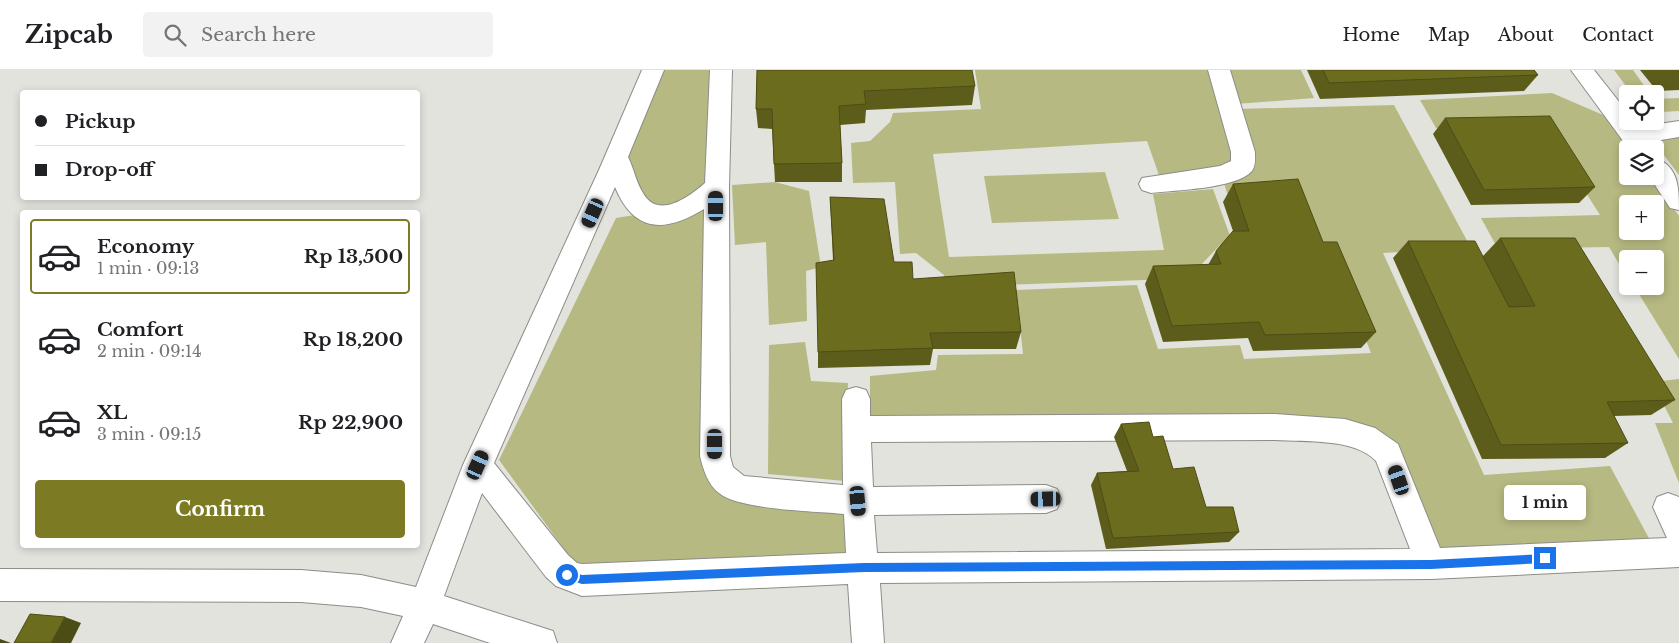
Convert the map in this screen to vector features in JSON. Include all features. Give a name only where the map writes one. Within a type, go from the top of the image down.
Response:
[{"type":"street","points":[[407,643],[426,606],[478,465],[617,159],[653,70]]},
{"type":"street","points":[[722,70],[716,187],[715,456],[721,476],[740,490],[858,501],[1046,499]]},
{"type":"street","points":[[1151,184],[1230,173],[1243,165],[1244,152],[1219,70]]},
{"type":"street","points":[[1582,70],[1635,140]]},
{"type":"street","points":[[1643,140],[1679,129]]},
{"type":"street","points":[[617,159],[636,204],[651,214],[669,214],[682,210],[700,201],[716,187]]},
{"type":"street","points":[[1664,180],[1679,201]]},
{"type":"street","points":[[856,399],[858,501],[868,643]]},
{"type":"street","points":[[856,429],[1275,427],[1345,432],[1369,440],[1388,454],[1431,564]]},
{"type":"street","points":[[478,465],[557,566],[573,578],[582,580],[864,568],[1431,564],[1679,552]]},
{"type":"street","points":[[0,585],[300,586],[360,590],[426,606],[541,643]]},
{"type":"green space","points":[[660,70],[715,70],[708,183],[692,199],[660,207],[644,201],[624,158]]},
{"type":"green space","points":[[975,70],[1211,70],[1222,104],[1233,164],[1160,178],[1147,141],[933,154],[949,257],[1164,250],[1153,194],[1213,189],[1233,244],[1220,245],[1199,267],[1202,278],[946,287],[944,275],[916,253],[900,254],[895,182],[853,183],[851,143],[870,141],[890,122],[893,113],[981,109]]},
{"type":"green space","points":[[1225,70],[1301,70],[1314,98],[1236,104]]},
{"type":"green space","points":[[1614,70],[1633,70],[1644,85],[1625,85]]},
{"type":"green space","points":[[1552,93],[1610,118],[1626,140],[1619,140],[1619,185],[1657,185],[1679,216],[1679,359],[1640,295],[1664,295],[1664,250],[1619,250],[1619,264],[1609,247],[1498,249],[1481,218],[1600,215],[1543,125],[1436,128],[1420,100]]},
{"type":"green space","points":[[1679,98],[1679,111],[1664,112],[1664,99]]},
{"type":"green space","points":[[1394,105],[1471,248],[1383,253],[1484,475],[1610,466],[1651,542],[1436,558],[1387,441],[870,423],[870,376],[936,370],[938,355],[1023,354],[1016,290],[1137,285],[1158,349],[1240,345],[1244,359],[1371,353],[1332,253],[1228,196],[1223,180],[1233,177],[1237,109]]},
{"type":"green space","points":[[1679,137],[1679,175],[1664,155],[1664,140]]},
{"type":"green space","points":[[1105,172],[1119,219],[992,223],[984,176]]},
{"type":"green space","points":[[775,182],[809,191],[821,267],[806,271],[807,321],[769,325],[766,242],[735,245],[732,185]]},
{"type":"green space","points":[[710,203],[708,474],[848,511],[853,559],[575,564],[499,460],[616,218]]},
{"type":"green space","points":[[805,342],[811,381],[848,383],[845,481],[768,474],[769,345]]},
{"type":"green space","points":[[1679,379],[1679,483],[1655,423],[1673,423],[1652,382]]},
{"type":"building","points":[[757,70],[972,70],[975,86],[864,91],[866,104],[839,106],[842,163],[774,164],[772,109],[756,109]]},
{"type":"building","points":[[1323,70],[1534,70],[1538,75],[1329,83]]},
{"type":"building","points":[[1550,116],[1595,187],[1484,190],[1445,118]]},
{"type":"building","points":[[1298,179],[1323,242],[1337,242],[1376,332],[1265,335],[1259,322],[1172,326],[1153,266],[1221,264],[1216,251],[1233,231],[1249,231],[1233,184]]},
{"type":"building","points":[[830,197],[884,199],[894,262],[912,262],[913,279],[1014,272],[1021,332],[930,333],[933,348],[818,352],[816,263],[834,260]]},
{"type":"building","points":[[1500,238],[1575,238],[1675,400],[1607,402],[1628,443],[1501,445],[1408,241],[1475,241],[1509,307],[1535,306]]},
{"type":"building","points":[[1149,422],[1153,437],[1163,436],[1173,469],[1194,467],[1206,507],[1233,507],[1239,532],[1113,538],[1097,473],[1139,471],[1121,424]]},
{"type":"building","points":[[30,614],[65,617],[51,643],[14,643]]},
{"type":"route","points":[[567,575],[582,580],[864,568],[1431,564],[1545,558]]}]
